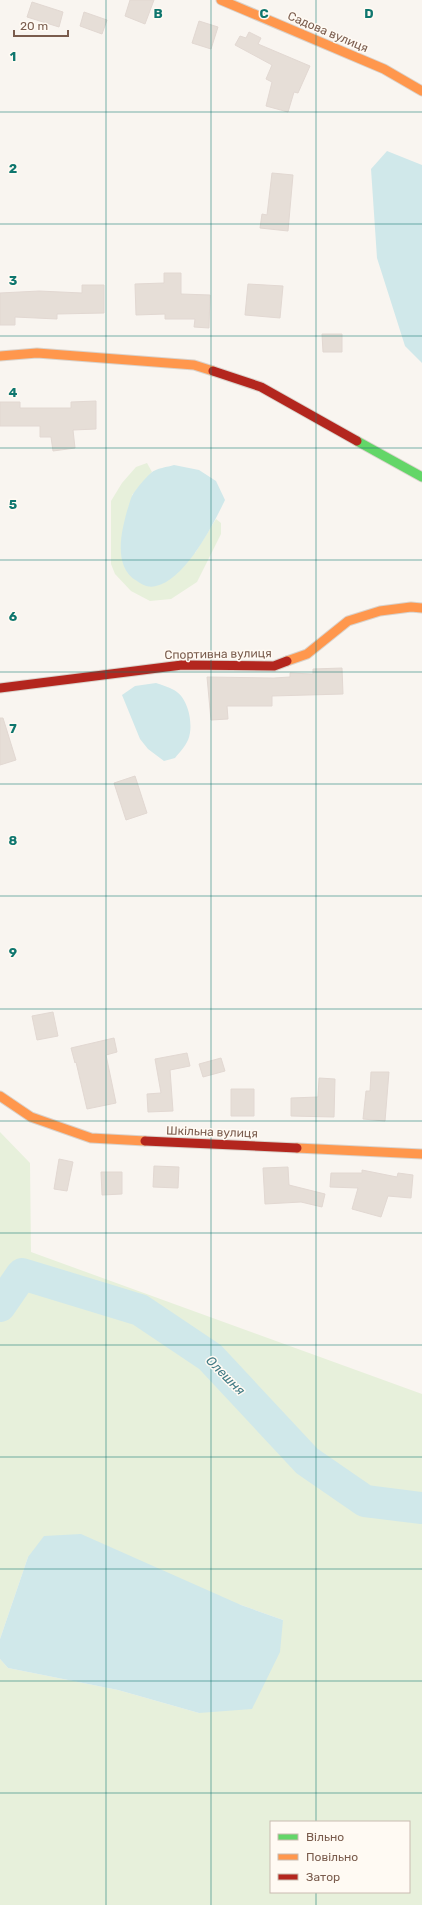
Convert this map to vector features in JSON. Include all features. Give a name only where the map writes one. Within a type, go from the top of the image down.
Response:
[{"type":"street","name":"Садова вулиця","points":[[221,0],[384,69],[422,91]]},
{"type":"street","points":[[0,356],[37,353],[194,365],[260,387],[422,477]]},
{"type":"street","name":"Спортивна вулиця","points":[[0,688],[36,682],[182,665],[274,666],[307,654],[348,621],[380,611],[411,607],[422,608]]},
{"type":"street","name":"Шкільна вулиця","points":[[0,1096],[8,1103],[45,1124],[91,1138],[422,1154]]},
{"type":"green space","points":[[147,463],[152,472],[132,495],[195,553],[216,519],[221,523],[221,534],[197,582],[171,599],[150,601],[131,591],[115,574],[111,564],[111,501],[122,483],[136,467]]},
{"type":"green space","points":[[0,1132],[30,1163],[31,1252],[422,1394],[422,1905],[0,1905],[0,1659],[8,1668],[118,1690],[199,1713],[283,1620],[241,1605],[28,1557],[0,1639]]},
{"type":"water","points":[[387,151],[422,165],[422,363],[405,346],[377,258],[371,169]]},
{"type":"water","points":[[174,465],[199,470],[216,481],[225,500],[206,537],[187,563],[167,582],[153,587],[144,585],[129,575],[124,567],[122,558],[121,539],[127,511],[133,494],[146,477],[153,471]]},
{"type":"water","points":[[156,683],[170,688],[179,694],[187,706],[190,720],[190,734],[185,745],[175,758],[164,761],[148,749],[140,739],[122,695],[135,686]]},
{"type":"water","points":[[81,1534],[241,1605],[283,1620],[280,1652],[252,1709],[199,1713],[118,1690],[8,1668],[0,1659],[0,1639],[28,1557],[44,1536]]},
{"type":"building","points":[[130,0],[154,0],[145,24],[125,16]]},
{"type":"building","points":[[32,2],[63,12],[59,27],[27,17]]},
{"type":"building","points":[[84,12],[107,20],[102,34],[80,26]]},
{"type":"building","points":[[199,21],[218,27],[211,49],[192,43]]},
{"type":"building","points":[[249,32],[261,38],[258,44],[310,66],[298,93],[294,92],[288,112],[266,106],[272,82],[266,79],[272,65],[235,45],[240,36],[246,38]]},
{"type":"building","points":[[272,173],[293,175],[288,231],[260,228],[262,214],[267,215]]},
{"type":"building","points":[[164,273],[181,273],[181,294],[210,295],[209,328],[194,327],[195,319],[165,319],[165,314],[136,315],[135,284],[164,283]]},
{"type":"building","points":[[248,284],[283,286],[280,318],[245,315]]},
{"type":"building","points":[[82,285],[104,285],[104,313],[57,314],[57,319],[15,317],[15,325],[0,325],[0,293],[39,291],[82,293]]},
{"type":"building","points":[[322,334],[342,334],[342,352],[323,352]]},
{"type":"building","points":[[96,401],[96,429],[73,430],[75,448],[53,451],[51,437],[40,437],[40,426],[0,426],[0,402],[20,402],[20,408],[71,408],[71,402]]},
{"type":"building","points":[[342,668],[343,694],[272,696],[272,706],[227,706],[228,719],[211,720],[207,677],[290,677],[290,673],[313,674],[313,669]]},
{"type":"building","points":[[0,718],[3,718],[16,760],[0,765]]},
{"type":"building","points":[[135,776],[147,813],[126,820],[114,783]]},
{"type":"building","points":[[53,1012],[58,1036],[37,1040],[32,1016]]},
{"type":"building","points":[[114,1038],[117,1052],[106,1055],[116,1103],[87,1109],[76,1062],[75,1063],[71,1048]]},
{"type":"building","points":[[187,1053],[190,1066],[170,1070],[173,1111],[148,1112],[147,1094],[161,1093],[155,1059]]},
{"type":"building","points":[[221,1058],[225,1071],[203,1077],[199,1064]]},
{"type":"building","points":[[371,1072],[389,1072],[385,1121],[363,1119],[366,1091],[370,1091]]},
{"type":"building","points":[[319,1078],[335,1079],[334,1117],[291,1116],[291,1098],[318,1097]]},
{"type":"building","points":[[231,1089],[254,1089],[254,1116],[231,1116]]},
{"type":"building","points":[[59,1159],[73,1162],[67,1191],[54,1189]]},
{"type":"building","points":[[154,1166],[179,1167],[178,1188],[153,1187]]},
{"type":"building","points":[[288,1167],[289,1185],[325,1194],[322,1207],[301,1202],[265,1204],[263,1168]]},
{"type":"building","points":[[362,1170],[397,1177],[398,1173],[413,1175],[411,1198],[388,1196],[381,1217],[352,1209],[358,1188],[330,1187],[331,1173],[362,1173]]},
{"type":"building","points":[[101,1172],[122,1172],[122,1194],[102,1195]]},
{"type":"waterway","name":"Олешня","points":[[0,1306],[22,1274],[140,1310],[210,1357],[307,1461],[365,1501],[422,1508]]},
{"type":"traffic: fast","points":[[357,441],[422,477]]},
{"type":"traffic: slow","points":[[221,0],[384,69],[422,91]]},
{"type":"traffic: slow","points":[[0,356],[37,353],[194,365],[213,371]]},
{"type":"traffic: slow","points":[[287,661],[307,654],[348,621],[380,611],[411,607],[422,608]]},
{"type":"traffic: slow","points":[[0,1096],[31,1117],[91,1138],[145,1141]]},
{"type":"traffic: slow","points":[[297,1148],[422,1154]]},
{"type":"traffic: jam","points":[[213,371],[261,387],[357,441]]},
{"type":"traffic: jam","points":[[0,688],[182,665],[274,666],[287,661]]},
{"type":"traffic: jam","points":[[145,1141],[297,1148]]}]
